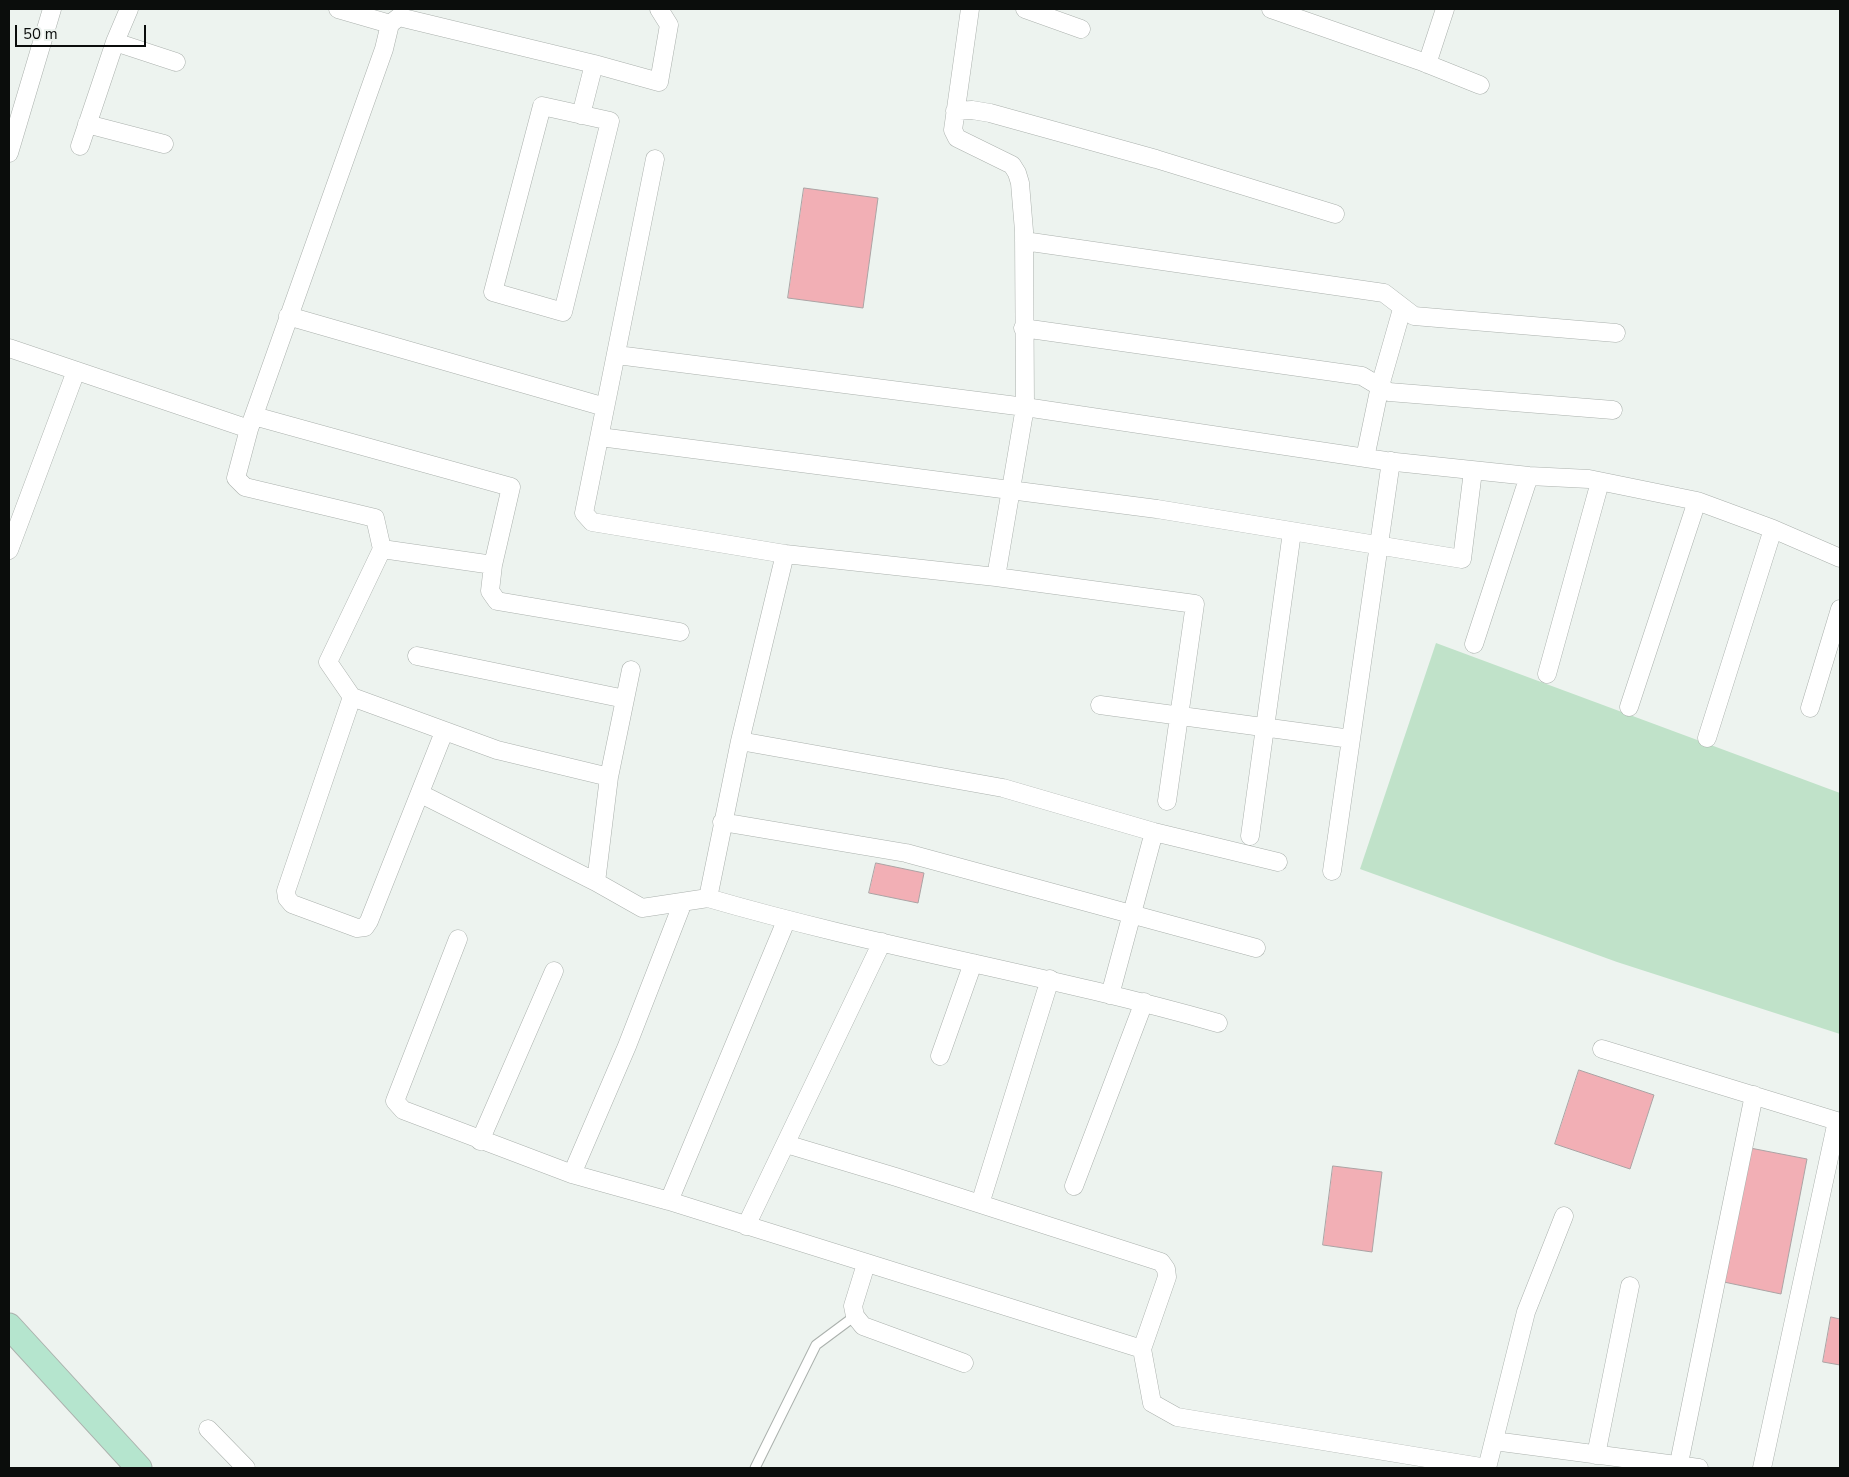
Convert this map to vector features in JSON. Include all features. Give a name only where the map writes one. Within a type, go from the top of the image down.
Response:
[{"type":"street","points":[[9,153],[52,9]]},
{"type":"street","points":[[80,146],[115,42],[129,9]]},
{"type":"street","points":[[338,9],[390,24]]},
{"type":"street","points":[[610,777],[497,750],[352,697],[328,662],[382,549],[375,518],[245,487],[236,478],[252,422],[384,48],[390,24],[399,17],[594,64],[659,82],[669,25],[658,9]]},
{"type":"street","points":[[970,9],[953,130],[957,138],[1012,165],[1018,173],[1024,241],[1023,328],[1025,407],[996,577]]},
{"type":"street","points":[[1025,9],[1081,29]]},
{"type":"street","points":[[1271,9],[1427,64],[1480,85]]},
{"type":"street","points":[[1427,64],[1445,9]]},
{"type":"street","points":[[115,42],[176,62]]},
{"type":"street","points":[[581,115],[594,64]]},
{"type":"street","points":[[542,106],[581,115],[610,122],[564,312],[493,292],[542,106]]},
{"type":"street","points":[[955,111],[990,112],[1200,172],[1335,214]]},
{"type":"street","points":[[87,124],[164,144]]},
{"type":"street","points":[[655,159],[584,513],[592,522],[784,554],[996,577],[1195,604],[1167,801]]},
{"type":"street","points":[[1024,241],[1384,293],[1402,309],[1414,316],[1616,333]]},
{"type":"street","points":[[1366,458],[1380,386],[1402,309]]},
{"type":"street","points":[[288,316],[605,407]]},
{"type":"street","points":[[1023,328],[1362,376],[1389,392],[1613,410]]},
{"type":"street","points":[[9,348],[76,371],[252,422],[511,487],[493,565],[490,591],[497,601],[680,632]]},
{"type":"street","points":[[616,355],[1025,407],[1366,458],[1600,482],[1697,501],[1773,529],[1840,558]]},
{"type":"street","points":[[9,550],[76,371]]},
{"type":"street","points":[[600,437],[1157,509],[1462,559],[1473,470]]},
{"type":"street","points":[[1332,871],[1392,461]]},
{"type":"street","points":[[1474,644],[1529,476]]},
{"type":"street","points":[[1547,674],[1600,482]]},
{"type":"street","points":[[1629,707],[1697,501]]},
{"type":"street","points":[[1707,738],[1773,529]]},
{"type":"street","points":[[1250,836],[1292,532]]},
{"type":"street","points":[[382,549],[493,565]]},
{"type":"street","points":[[708,898],[740,740],[784,554]]},
{"type":"street","points":[[1810,708],[1840,609]]},
{"type":"street","points":[[417,656],[625,699]]},
{"type":"street","points":[[596,882],[610,777],[631,670]]},
{"type":"street","points":[[352,697],[286,891],[287,898],[292,904],[358,928],[365,927],[370,921],[444,732]]},
{"type":"street","points":[[1100,705],[1351,739]]},
{"type":"street","points":[[740,740],[1004,788],[1154,832],[1278,862]]},
{"type":"street","points":[[421,794],[596,882],[642,908],[708,898],[786,921],[1050,979],[1144,1002],[1218,1023]]},
{"type":"street","points":[[722,822],[906,853],[1134,913],[1256,948]]},
{"type":"street","points":[[1110,995],[1134,913],[1154,832]]},
{"type":"street","points":[[572,1174],[627,1046],[683,902]]},
{"type":"street","points":[[669,1201],[786,921]]},
{"type":"street","points":[[458,939],[395,1101],[403,1110],[480,1141],[572,1174],[669,1201],[1142,1349]]},
{"type":"street","points":[[746,1226],[882,942]]},
{"type":"street","points":[[940,1056],[973,963]]},
{"type":"street","points":[[480,1141],[554,971]]},
{"type":"street","points":[[980,1204],[1050,979]]},
{"type":"street","points":[[1074,1186],[1144,1002]]},
{"type":"street","points":[[1602,1048],[1839,1121],[1762,1468]]},
{"type":"street","points":[[1679,1467],[1754,1095]]},
{"type":"street","points":[[786,1144],[1161,1262],[1166,1269],[1167,1276],[1142,1349],[1152,1403],[1177,1417],[1487,1468],[1526,1312],[1564,1216]]},
{"type":"street","points":[[866,1264],[853,1306],[855,1316],[863,1326],[964,1363]]},
{"type":"street","points":[[1596,1454],[1630,1286]]},
{"type":"street","points":[[9,1326],[139,1468]]},
{"type":"street","points":[[208,1429],[246,1468]]},
{"type":"street","points":[[1494,1441],[1679,1467],[1699,1468]]},
{"type":"lane","points":[[755,1468],[816,1345],[825,1336],[855,1316]]},
{"type":"green space","points":[[1436,643],[1840,793],[1840,1034],[1617,962],[1360,869]]},
{"type":"building","points":[[804,188],[878,198],[863,308],[788,298]]},
{"type":"building","points":[[876,863],[924,873],[918,903],[869,893]]},
{"type":"building","points":[[1579,1070],[1654,1095],[1630,1169],[1555,1144]]},
{"type":"building","points":[[1745,1147],[1807,1159],[1781,1294],[1719,1281]]},
{"type":"building","points":[[1333,1166],[1382,1172],[1372,1252],[1323,1245]]},
{"type":"building","points":[[1831,1317],[1840,1319],[1840,1365],[1823,1362]]}]
